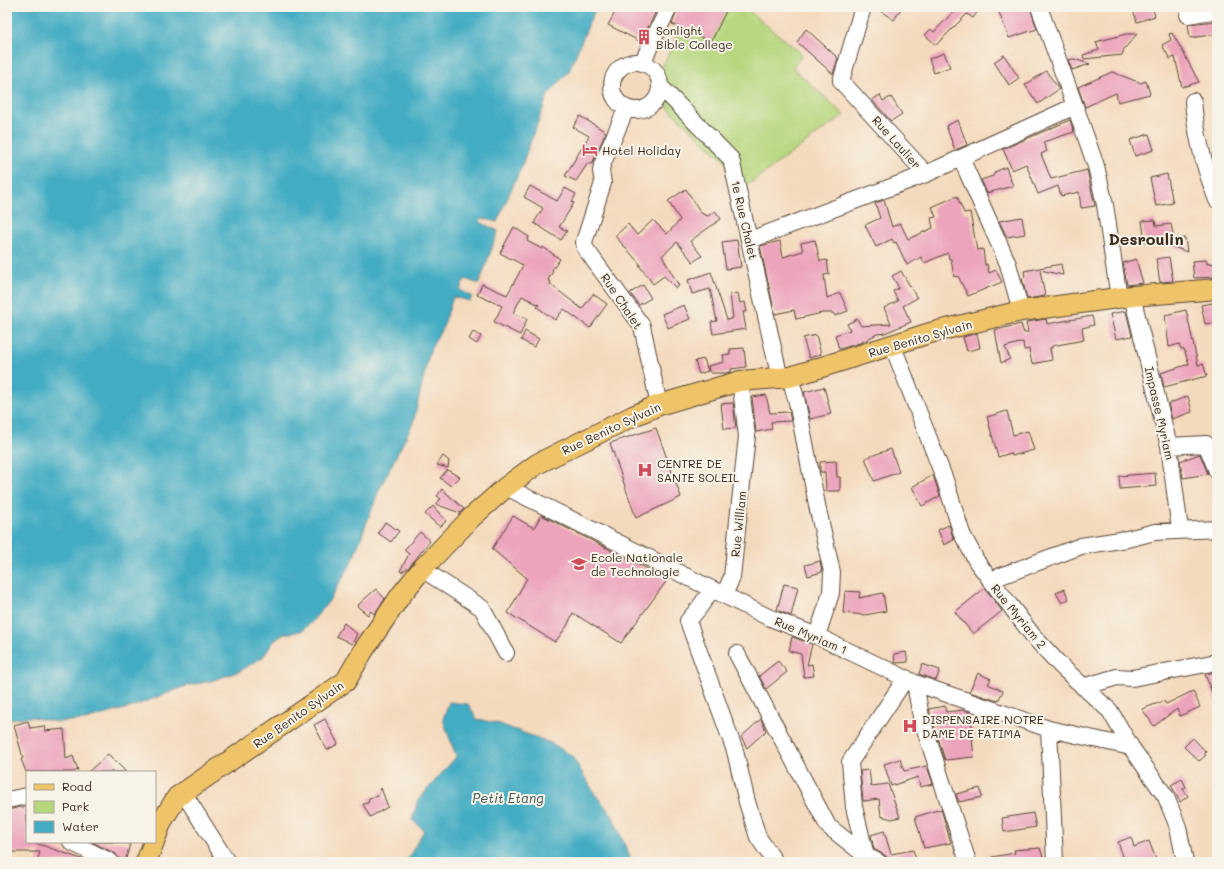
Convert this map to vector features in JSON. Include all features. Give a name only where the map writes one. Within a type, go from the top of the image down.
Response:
[{"type":"main road","name":"Rue Benito Sylvain","points":[[156,836],[162,821],[177,796],[346,681],[363,651],[401,594],[422,569],[472,517],[506,487],[537,464],[659,405],[740,381],[785,378],[892,344],[1021,311],[1126,297],[1217,289]]},
{"type":"main road","points":[[146,862],[154,843]]},
{"type":"street","points":[[642,63],[669,7]]},
{"type":"street","name":"Rue Laulier","points":[[750,240],[926,174],[841,81],[863,7]]},
{"type":"street","name":"Impasse Myriam","points":[[1039,7],[1096,166],[1126,297],[1169,446],[1180,530]]},
{"type":"street","points":[[1188,16],[1217,10]]},
{"type":"street","points":[[634,62],[642,63],[655,71],[659,78],[660,86],[655,101],[649,107],[638,110],[626,109],[615,98],[612,83],[620,69],[634,62]]},
{"type":"street","name":"1e Rue Chalet","points":[[660,86],[731,159],[785,378],[797,402],[818,510],[832,572],[831,593],[817,636]]},
{"type":"street","points":[[1193,101],[1196,130],[1204,167],[1217,200]]},
{"type":"street","points":[[926,174],[1075,106]]},
{"type":"street","name":"Rue Chalet","points":[[626,109],[602,165],[601,171],[603,183],[584,242],[585,248],[642,326],[659,405]]},
{"type":"street","points":[[961,158],[1008,264],[1021,311]]},
{"type":"street","name":"Rue Myriam 2","points":[[892,344],[945,480],[962,534],[976,562],[1034,637],[1083,687],[1110,711],[1131,747],[1166,797],[1178,827],[1185,862]]},
{"type":"street","name":"Rue William","points":[[740,381],[747,436],[732,577],[688,620],[735,751],[747,802],[758,837],[775,862]]},
{"type":"street","points":[[1169,446],[1206,444],[1217,471]]},
{"type":"street","name":"Rue Myriam 1","points":[[506,487],[768,617],[817,636],[911,681],[1049,729],[1131,747]]},
{"type":"street","points":[[990,580],[1081,546],[1127,539],[1156,532],[1217,529]]},
{"type":"street","points":[[422,569],[482,608],[506,653]]},
{"type":"street","points":[[736,654],[828,826],[872,859]]},
{"type":"street","points":[[1083,687],[1117,677],[1132,678],[1217,662]]},
{"type":"street","points":[[872,859],[854,807],[850,762],[911,681]]},
{"type":"street","points":[[911,681],[921,717],[968,862]]},
{"type":"street","points":[[1049,729],[1055,862]]},
{"type":"street","points":[[183,792],[227,862]]},
{"type":"street","points":[[7,800],[26,796]]},
{"type":"street","points":[[73,843],[111,862]]},
{"type":"green space","points":[[690,7],[744,7],[802,54],[793,68],[844,115],[742,189],[736,172],[670,110],[654,85]]},
{"type":"water","points":[[7,7],[596,7],[569,71],[548,95],[520,170],[497,222],[481,218],[480,222],[498,231],[479,284],[465,279],[460,290],[472,296],[470,301],[453,297],[444,325],[430,350],[413,423],[379,490],[352,562],[329,601],[310,624],[301,631],[284,634],[274,641],[263,657],[240,671],[211,681],[186,686],[132,707],[85,720],[56,722],[31,717],[7,720]]},
{"type":"water","name":"Petit Etang","points":[[449,702],[468,704],[477,719],[500,724],[553,744],[572,756],[595,794],[612,815],[632,862],[406,862],[424,830],[412,820],[418,800],[456,757],[443,719]]},
{"type":"building","name":"Sonlight Bible College","points":[[618,7],[658,7],[641,42],[608,25]]},
{"type":"building","points":[[678,7],[728,7],[711,42],[672,24]]},
{"type":"building","points":[[874,7],[902,7],[894,20]]},
{"type":"building","points":[[958,7],[981,7],[973,18],[967,14],[936,45],[925,35],[931,29],[934,32]]},
{"type":"building","points":[[1005,7],[1030,7],[1037,29],[1009,38],[998,10]]},
{"type":"building","points":[[1132,7],[1152,7],[1155,16],[1137,22]]},
{"type":"building","points":[[1217,21],[1217,34],[1190,38],[1188,24]]},
{"type":"building","points":[[806,29],[838,58],[833,74],[797,42]]},
{"type":"building","points":[[1172,33],[1199,82],[1182,87],[1175,57],[1170,59],[1162,45],[1171,40],[1169,34]]},
{"type":"building","points":[[1126,34],[1137,34],[1124,49],[1122,55],[1084,59],[1083,55],[1099,50],[1096,42]]},
{"type":"building","points":[[944,53],[950,67],[934,73],[929,59]]},
{"type":"building","points":[[1004,55],[1019,78],[1009,85],[994,62]]},
{"type":"building","points":[[1074,59],[1090,64],[1072,70],[1068,60]]},
{"type":"building","points":[[1046,71],[1059,89],[1038,104],[1025,85]]},
{"type":"building","points":[[1112,72],[1141,83],[1146,81],[1150,94],[1118,102],[1116,93],[1085,107],[1078,87]]},
{"type":"building","points":[[880,95],[883,101],[891,97],[902,114],[891,121],[872,100]]},
{"type":"building","name":"Hotel Holiday","points":[[580,116],[606,132],[592,164],[588,163],[576,181],[565,176],[589,136],[573,127]]},
{"type":"building","points":[[958,120],[967,145],[955,150],[946,126]]},
{"type":"building","points":[[1070,120],[1074,132],[1043,142],[1047,151],[1041,154],[1051,179],[1087,170],[1095,206],[1081,208],[1079,192],[1061,196],[1058,186],[1038,194],[1026,164],[1012,170],[1003,149]]},
{"type":"building","points":[[1149,134],[1154,150],[1135,156],[1130,140]]},
{"type":"building","points":[[1006,167],[1013,186],[987,193],[981,180],[993,176],[995,172]]},
{"type":"building","points":[[1167,174],[1173,203],[1156,206],[1150,178]]},
{"type":"building","points":[[530,186],[557,201],[565,188],[576,194],[572,202],[574,203],[559,227],[567,231],[561,240],[534,223],[543,208],[524,197]]},
{"type":"building","points":[[686,189],[701,213],[708,216],[715,211],[721,219],[690,241],[702,256],[693,262],[677,242],[662,256],[679,286],[676,288],[664,276],[653,284],[639,265],[641,265],[615,236],[628,224],[637,235],[653,220],[667,234],[680,220],[668,201]]},
{"type":"building","points":[[957,196],[964,213],[970,212],[977,250],[983,249],[985,265],[987,264],[989,273],[996,270],[1002,282],[968,296],[958,276],[954,277],[951,259],[949,259],[948,253],[924,263],[921,257],[907,265],[896,242],[894,243],[892,239],[876,247],[865,225],[880,218],[875,203],[884,200],[892,227],[900,223],[908,239],[933,228],[931,218],[936,217],[932,207]]},
{"type":"building","points":[[1022,217],[1025,234],[1007,237],[999,221]]},
{"type":"building","points":[[1155,220],[1156,226],[1171,224],[1174,239],[1185,238],[1187,252],[1158,241],[1163,240],[1145,242],[1142,221]]},
{"type":"building","points":[[514,227],[529,237],[527,241],[542,249],[543,247],[560,259],[552,270],[553,271],[548,280],[551,282],[550,284],[582,309],[593,294],[607,304],[590,328],[564,309],[555,320],[537,307],[539,305],[522,296],[513,313],[527,319],[520,335],[494,322],[502,306],[477,295],[482,284],[507,295],[517,277],[523,265],[500,253]]},
{"type":"building","points":[[737,240],[741,267],[726,269],[722,242]]},
{"type":"building","points":[[815,240],[820,261],[827,260],[829,274],[824,275],[827,298],[840,293],[848,311],[835,316],[833,313],[822,313],[796,319],[794,310],[775,314],[760,246],[780,241],[783,257],[803,251],[801,243]]},
{"type":"building","points":[[1169,257],[1173,281],[1160,282],[1156,259]]},
{"type":"building","points":[[1136,259],[1143,283],[1127,285],[1123,263]]},
{"type":"building","points":[[1207,260],[1207,264],[1217,263],[1217,277],[1194,278],[1192,261]]},
{"type":"building","points":[[1061,264],[1063,275],[1040,270],[1045,296],[1027,299],[1022,278],[1025,277],[1024,271]]},
{"type":"building","points":[[901,271],[917,298],[903,306],[911,322],[885,333],[877,334],[860,343],[839,349],[835,335],[850,330],[847,324],[857,319],[861,326],[891,324],[884,308],[898,301],[893,291],[899,288],[892,276]]},
{"type":"building","points":[[711,272],[727,320],[733,318],[730,294],[738,293],[740,303],[745,302],[747,312],[743,312],[746,329],[713,334],[711,322],[717,321],[710,289],[692,294],[688,280]]},
{"type":"building","points":[[643,285],[651,298],[639,305],[630,293]]},
{"type":"building","points":[[1213,303],[1217,304],[1217,322],[1205,324],[1201,305]]},
{"type":"building","points":[[684,305],[690,319],[668,328],[662,314]]},
{"type":"building","points":[[1186,310],[1198,365],[1203,364],[1207,376],[1164,387],[1161,373],[1189,364],[1184,349],[1181,349],[1179,344],[1169,347],[1165,315]]},
{"type":"building","points":[[1126,311],[1132,336],[1116,339],[1110,314]]},
{"type":"building","points":[[1092,316],[1094,325],[1082,328],[1084,340],[1052,346],[1052,348],[1050,348],[1052,360],[1032,364],[1029,349],[1024,350],[1023,342],[1005,347],[1010,359],[1001,363],[995,330],[1021,324],[1024,333],[1028,332],[1026,323],[1033,321],[1046,319],[1047,324]]},
{"type":"building","points":[[525,331],[539,339],[534,347],[521,340]]},
{"type":"building","points":[[473,332],[481,336],[477,344],[469,339]]},
{"type":"building","points":[[977,333],[980,348],[967,351],[963,337]]},
{"type":"building","points":[[816,335],[821,354],[809,358],[803,338]]},
{"type":"building","points":[[744,348],[746,367],[731,369],[731,372],[725,373],[711,373],[709,371],[708,366],[724,362],[723,355],[730,354],[730,349]]},
{"type":"building","points":[[704,359],[708,371],[699,374],[695,361]]},
{"type":"building","points":[[824,387],[831,414],[810,419],[804,392]]},
{"type":"building","points":[[766,395],[770,413],[789,412],[791,421],[771,422],[772,429],[756,432],[752,397]]},
{"type":"building","points":[[1188,396],[1192,412],[1172,419],[1168,404]]},
{"type":"building","points":[[733,403],[736,428],[724,429],[721,404]]},
{"type":"building","points":[[1007,411],[1013,435],[1028,431],[1034,450],[1012,456],[1011,453],[998,457],[987,417]]},
{"type":"building","name":"CENTRE DE SANTE SOLEIL","points":[[656,428],[681,497],[636,518],[610,443]]},
{"type":"building","points":[[891,449],[899,472],[874,481],[865,458]]},
{"type":"building","points":[[1200,454],[1208,474],[1183,478],[1180,461]]},
{"type":"building","points":[[443,456],[449,461],[448,468],[437,465]]},
{"type":"building","points":[[836,461],[837,477],[840,477],[840,491],[826,491],[825,472],[820,472],[820,462]]},
{"type":"building","points":[[447,470],[460,477],[451,486],[440,478]]},
{"type":"building","points":[[1155,473],[1156,486],[1120,489],[1119,476]]},
{"type":"building","points":[[933,475],[940,496],[922,506],[912,487]]},
{"type":"building","points":[[442,489],[464,509],[460,513],[435,504],[441,499],[437,496]]},
{"type":"building","points":[[433,506],[446,521],[440,527],[425,514]]},
{"type":"building","points":[[541,515],[668,579],[621,643],[573,613],[567,626],[555,642],[508,613],[527,578],[492,549],[513,516],[534,528]]},
{"type":"building","points":[[385,522],[399,531],[391,542],[378,533]]},
{"type":"building","points":[[949,525],[954,540],[944,545],[938,530]]},
{"type":"building","points":[[420,532],[430,541],[409,567],[402,572],[400,571],[409,554],[404,550]]},
{"type":"building","points":[[820,561],[822,572],[808,576],[805,565]]},
{"type":"building","points":[[784,584],[798,587],[791,616],[777,610]]},
{"type":"building","points":[[985,588],[1002,611],[973,634],[955,612]]},
{"type":"building","points":[[376,589],[385,599],[374,614],[371,611],[368,615],[357,606]]},
{"type":"building","points":[[1064,589],[1069,599],[1062,603],[1056,593]]},
{"type":"building","points":[[845,591],[860,592],[859,598],[883,593],[886,611],[865,615],[843,613]]},
{"type":"building","points":[[344,623],[357,634],[352,644],[336,636]]},
{"type":"building","points":[[792,637],[812,644],[807,665],[812,664],[814,676],[804,677],[801,654],[789,651]]},
{"type":"building","points":[[906,652],[908,662],[895,663],[894,654]]},
{"type":"building","points":[[778,661],[787,672],[766,689],[759,676]]},
{"type":"building","points":[[922,664],[940,670],[936,680],[919,674]]},
{"type":"building","points":[[1217,672],[1217,703],[1216,703],[1205,674]]},
{"type":"building","points":[[978,673],[991,679],[988,684],[1003,691],[998,701],[969,692]]},
{"type":"building","points":[[1193,691],[1200,707],[1180,716],[1177,709],[1154,726],[1142,709],[1164,701],[1166,704]]},
{"type":"building","points":[[945,706],[946,712],[963,710],[970,712],[974,739],[972,739],[974,757],[945,760],[929,709]]},
{"type":"building","points":[[325,719],[338,744],[327,750],[314,725]]},
{"type":"building","points":[[761,719],[766,731],[747,748],[741,737]]},
{"type":"building","points":[[28,721],[30,728],[44,726],[45,731],[64,729],[66,759],[73,756],[78,770],[26,772],[21,759],[23,758],[14,725]]},
{"type":"building","points":[[1193,738],[1206,752],[1204,753],[1206,755],[1199,761],[1184,747]]},
{"type":"building","points":[[108,754],[125,771],[89,771]]},
{"type":"building","points":[[900,759],[904,771],[927,766],[933,784],[920,787],[918,777],[891,786],[884,764]]},
{"type":"building","points":[[869,770],[871,786],[888,784],[900,817],[892,819],[881,816],[879,799],[863,801],[860,771]]},
{"type":"building","points":[[1182,779],[1186,787],[1183,789],[1188,796],[1180,802],[1171,785]]},
{"type":"building","points":[[381,788],[388,807],[370,817],[363,804],[368,803],[369,798],[378,796]]},
{"type":"building","points":[[980,788],[982,797],[959,802],[956,794]]},
{"type":"building","points":[[26,806],[26,843],[36,843],[90,862],[37,862],[40,852],[7,852],[7,810]]},
{"type":"building","points":[[941,809],[951,843],[924,848],[915,817]]},
{"type":"building","points":[[1033,813],[1036,827],[1004,832],[1002,818]]},
{"type":"building","points":[[884,831],[891,854],[913,850],[917,862],[887,862],[886,856],[874,849],[871,835]]},
{"type":"building","points":[[1131,837],[1134,847],[1149,841],[1157,862],[1125,862],[1118,842]]},
{"type":"building","points":[[94,843],[130,844],[125,862],[120,862],[116,854]]},
{"type":"building","points":[[1040,848],[1044,860],[992,862],[992,857],[1015,853],[1014,850]]},
{"type":"place","name":"Sonlight Bible College","points":[[644,37]]},
{"type":"place","name":"Hotel Holiday","points":[[590,150]]},
{"type":"place","name":"CENTRE DE SANTE SOLEIL","points":[[645,470]]},
{"type":"place","name":"Ecole Nationale de Technologie","points":[[579,564]]},
{"type":"place","name":"DISPENSAIRE NOTRE DAME DE FATIMA","points":[[910,726]]},
{"type":"district","name":"Desroulin","points":[[1146,238]]}]
